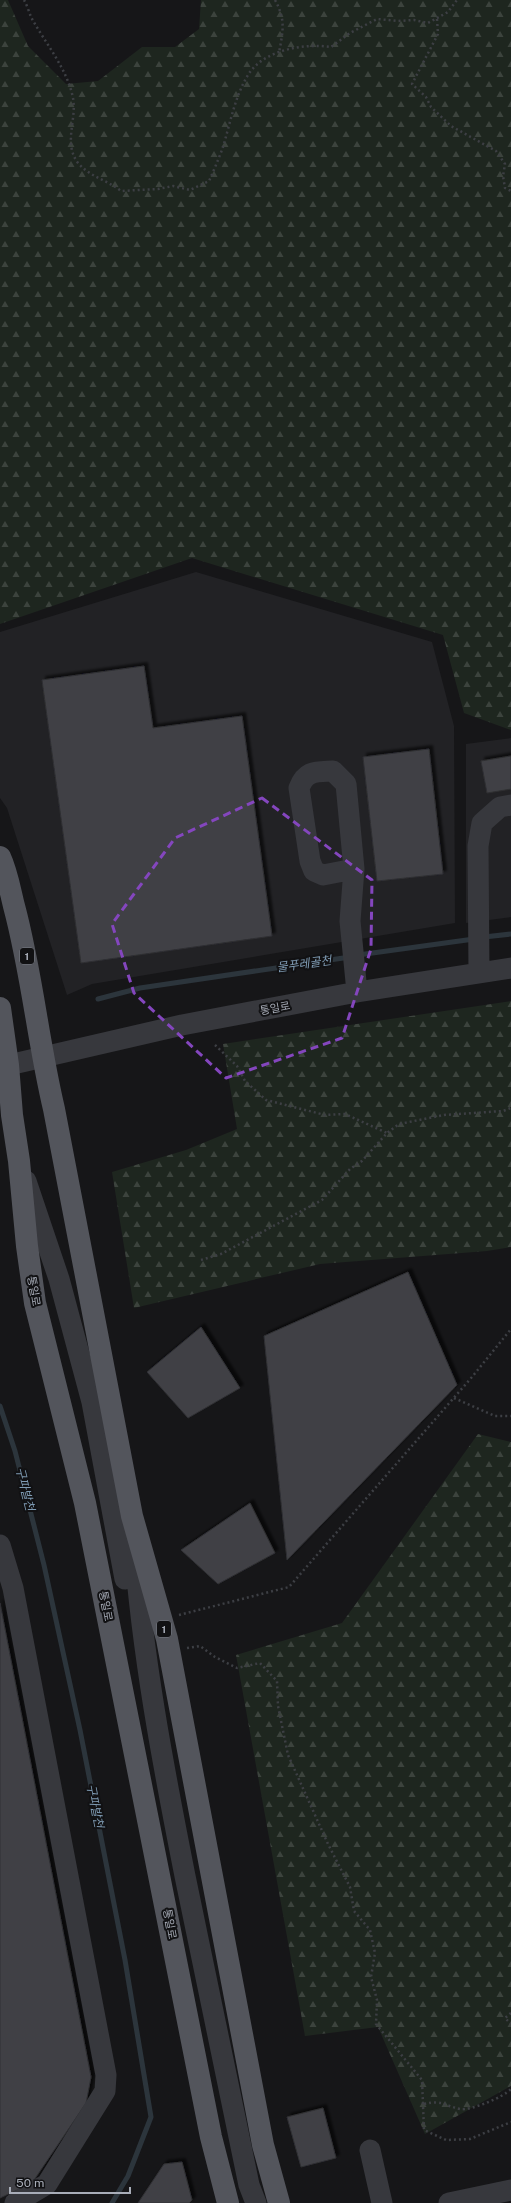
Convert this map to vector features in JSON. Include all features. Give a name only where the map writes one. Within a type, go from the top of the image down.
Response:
[{"type":"main road","name":"1","points":[[0,857],[26,949],[38,1020],[42,1057],[54,1109],[132,1516],[167,1639],[263,2145],[279,2203]]},
{"type":"main road","name":"통일로","points":[[0,1008],[4,1066],[19,1161],[26,1246],[35,1303],[86,1503],[211,2137],[228,2203]]},
{"type":"street","points":[[354,869],[323,875],[314,871],[310,861],[299,788],[303,779],[313,772],[334,770],[346,784],[354,869],[350,921],[356,985]]},
{"type":"street","points":[[479,963],[478,846],[482,823],[500,807],[511,804]]},
{"type":"street","name":"통일로","points":[[4,1066],[356,985],[479,963],[511,968]]},
{"type":"street","points":[[19,1161],[59,1279],[92,1402],[125,1579],[146,1749],[141,1777]]},
{"type":"street","points":[[132,1516],[136,1577],[160,1752],[217,2039],[249,2185],[256,2203]]},
{"type":"street","points":[[0,1545],[13,1588],[106,2075],[105,2091],[47,2184],[15,2203]]},
{"type":"street","points":[[370,2150],[382,2203]]},
{"type":"street","points":[[449,2203],[511,2190]]},
{"type":"path","points":[[24,0],[30,15],[63,72],[73,98],[73,125],[70,137],[73,153],[78,162],[89,174],[114,185],[121,191],[158,189],[172,186],[190,190],[209,181],[248,74],[265,58],[279,54],[289,48],[319,45],[331,47],[350,33],[377,19],[398,21],[414,20],[428,23],[448,12],[457,0]]},
{"type":"path","points":[[275,0],[282,14],[283,27],[279,54]]},
{"type":"path","points":[[437,19],[438,34],[412,84],[426,97],[431,107],[451,126],[496,151],[505,164],[503,176],[505,188],[511,191]]},
{"type":"path","points":[[215,1045],[237,1066],[245,1081],[266,1100],[325,1115],[345,1114],[387,1133]]},
{"type":"path","points":[[201,1260],[220,1254],[322,1200],[350,1169],[362,1161],[387,1133],[399,1124],[444,1115],[503,1111],[511,1108]]},
{"type":"path","points":[[171,1617],[289,1587],[454,1398],[511,1329]]},
{"type":"path","points":[[454,1398],[495,1416],[511,1416]]},
{"type":"path","points":[[185,1648],[200,1646],[215,1657],[237,1668],[260,1663],[277,1681],[278,1706],[288,1755],[320,1821],[328,1844],[350,1887],[354,1911],[370,1930],[375,1954],[371,1977],[377,2000],[376,2024],[422,2080],[424,2130],[446,2140],[470,2139],[511,2122]]},
{"type":"path","points":[[511,2013],[505,2018],[511,2024]]},
{"type":"path","points":[[424,2104],[438,2101],[461,2109],[485,2103],[508,2093],[511,2089]]},
{"type":"highlighted area","points":[[262,798],[372,880],[371,949],[342,1038],[226,1078],[134,993],[112,924],[175,838]]},
{"type":"shaded area","points":[[196,572],[432,642],[454,726],[455,923],[92,984],[67,995],[7,808],[0,798],[0,632]]},
{"type":"shaded area","points":[[511,738],[511,917],[466,923],[466,744]]},
{"type":"green space","points":[[0,0],[8,0],[28,46],[66,84],[98,81],[142,47],[175,47],[199,29],[201,0],[511,0],[511,730],[464,713],[443,635],[192,558],[0,624]]},
{"type":"green space","points":[[511,1001],[511,1247],[487,1251],[320,1264],[134,1308],[112,1172],[186,1150],[237,1129],[223,1044]]},
{"type":"green space","points":[[478,1434],[511,1442],[511,2086],[425,2134],[378,2027],[305,2036],[236,1655],[342,1623]]},
{"type":"building","points":[[144,666],[153,728],[242,716],[272,936],[81,963],[42,680]]},
{"type":"building","points":[[429,749],[443,874],[377,881],[363,757]]},
{"type":"building","points":[[511,756],[511,789],[487,793],[481,761]]},
{"type":"building","points":[[408,1272],[457,1385],[287,1560],[264,1336]]},
{"type":"building","points":[[201,1327],[240,1388],[188,1418],[147,1372]]},
{"type":"building","points":[[250,1503],[275,1553],[218,1584],[181,1550]]},
{"type":"building","points":[[0,1603],[91,2077],[86,2103],[32,2183],[0,2198]]},
{"type":"building","points":[[323,2108],[336,2158],[301,2167],[287,2117]]},
{"type":"building","points":[[182,2162],[192,2200],[189,2203],[138,2203],[164,2164]]},
{"type":"waterway","name":"물푸레골천","points":[[484,937],[511,934]]},
{"type":"waterway","name":"물푸레골천","points":[[358,955],[474,939]]},
{"type":"waterway","name":"물푸레골천","points":[[98,999],[140,988],[350,957]]},
{"type":"waterway","name":"구파발천","points":[[0,1406],[15,1451],[44,1565],[80,1730],[125,1960],[151,2117],[128,2176],[112,2203]]}]
